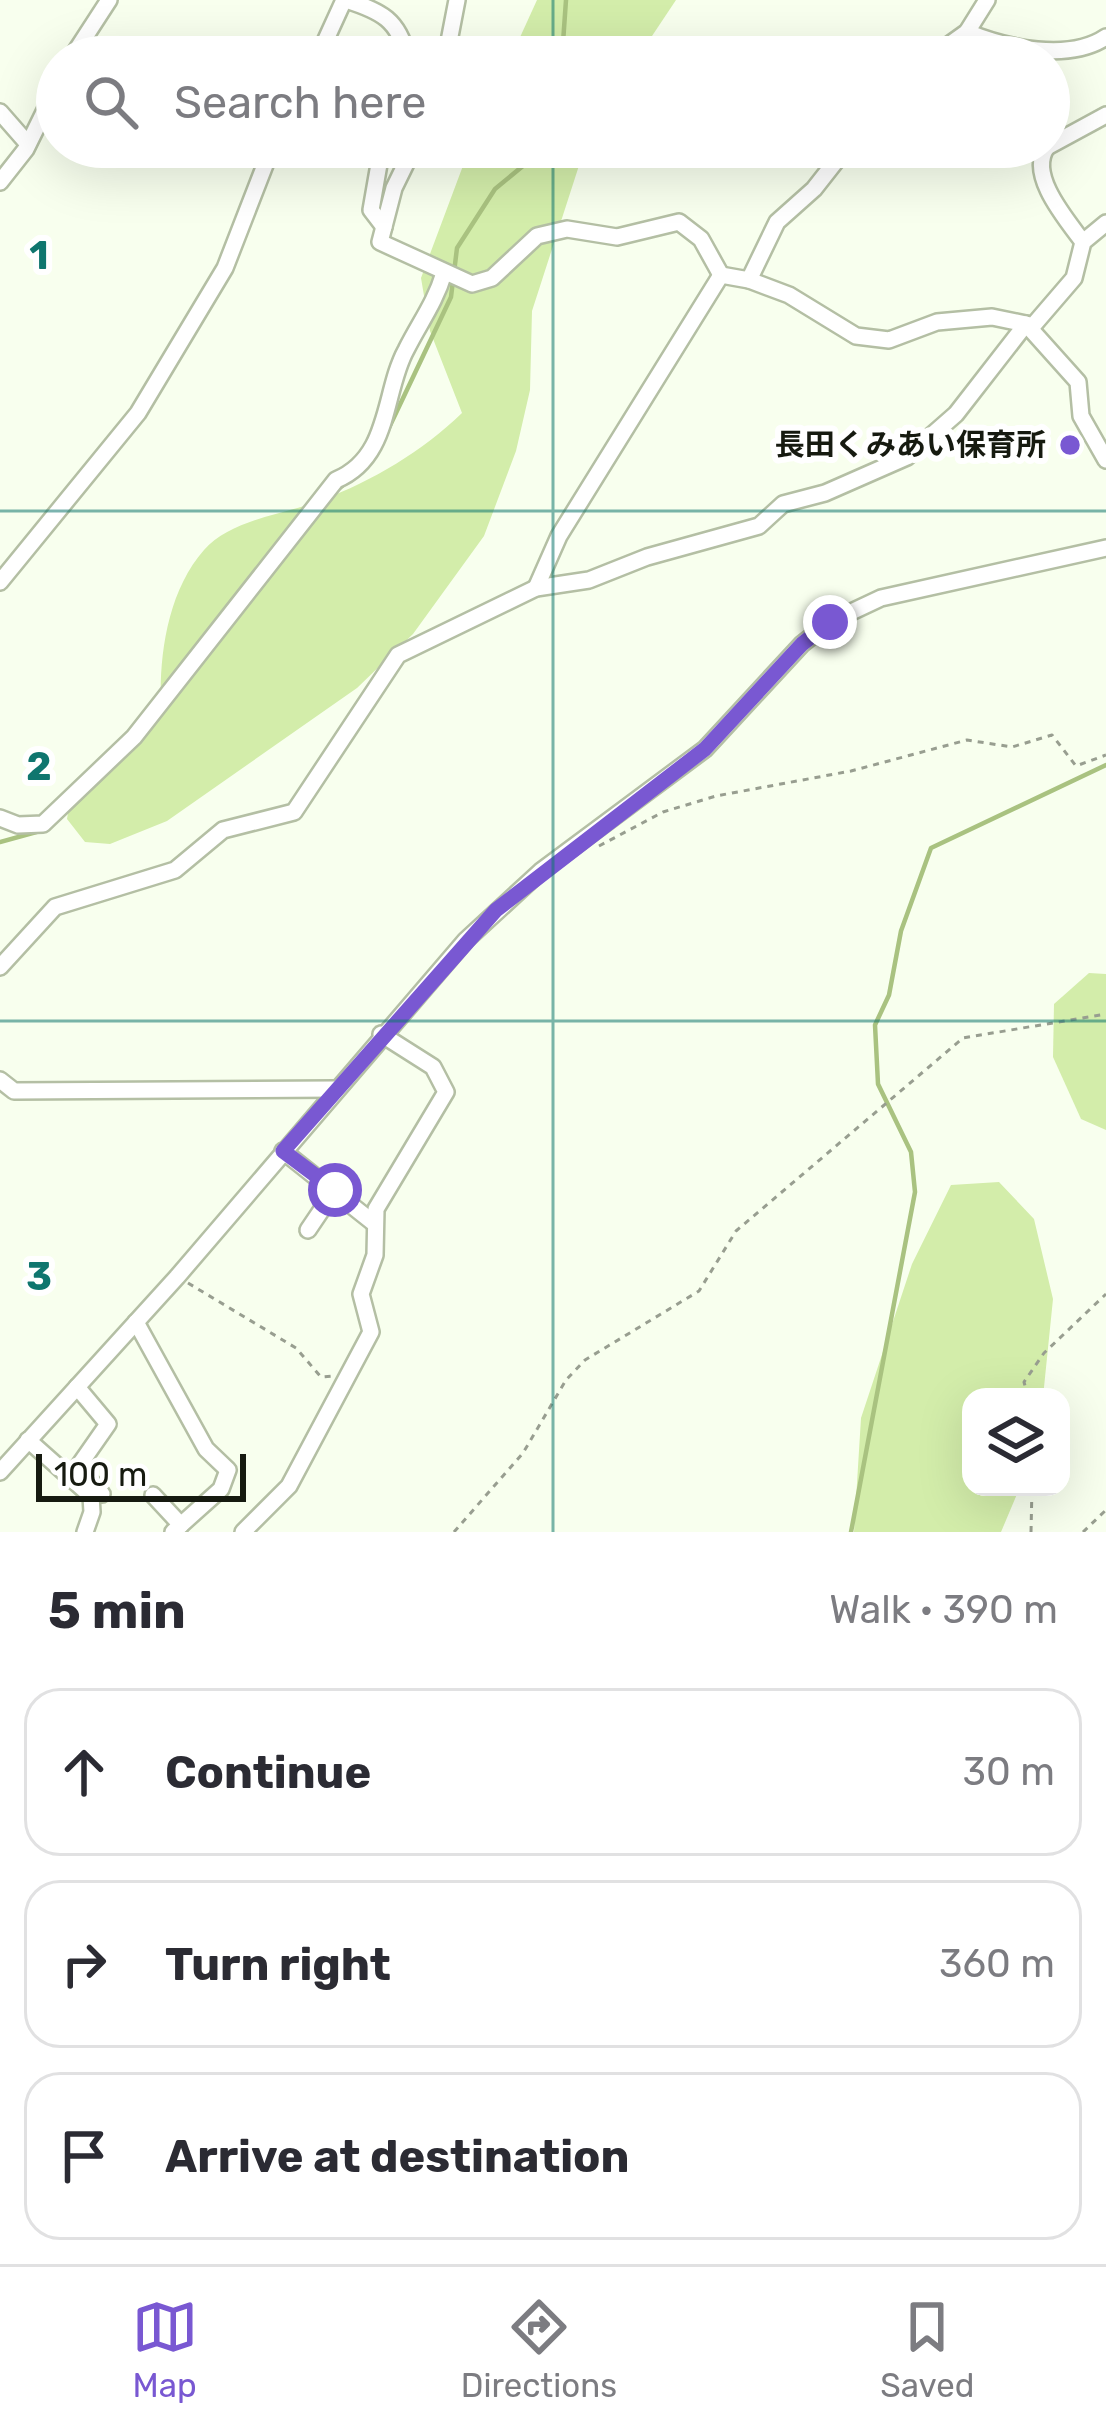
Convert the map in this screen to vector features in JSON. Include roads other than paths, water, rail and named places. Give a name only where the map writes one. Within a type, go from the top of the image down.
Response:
[{"type":"street","points":[[86,36],[109,0]]},
{"type":"street","points":[[327,36],[345,0],[390,17],[403,36]]},
{"type":"street","points":[[450,36],[457,0]]},
{"type":"street","points":[[961,36],[987,0]]},
{"type":"street","points":[[967,32],[974,36]]},
{"type":"street","points":[[1070,50],[1106,37]]},
{"type":"street","points":[[0,112],[28,144]]},
{"type":"street","points":[[1070,135],[1106,115]]},
{"type":"street","points":[[0,182],[36,128]]},
{"type":"street","points":[[0,582],[138,413],[225,268],[264,168]]},
{"type":"street","points":[[378,168],[370,210],[384,227]]},
{"type":"street","points":[[404,168],[380,242],[472,284],[492,278],[537,236],[567,229],[617,237],[680,222],[701,239],[722,275],[789,296],[856,336],[889,340],[938,322],[992,317],[1029,326],[1078,382],[1081,416],[1103,448]]},
{"type":"street","points":[[749,280],[777,221],[831,168]]},
{"type":"street","points":[[1042,168],[1058,209],[1083,242]]},
{"type":"street","points":[[0,967],[55,908],[175,870],[223,830],[294,812],[398,655],[536,587],[589,580],[647,557],[759,526],[783,504],[825,493],[907,457],[956,414],[1074,278],[1083,242],[1106,223]]},
{"type":"street","points":[[0,818],[18,825],[43,824],[134,736],[336,480],[356,472],[393,404],[404,352],[451,275]]},
{"type":"street","points":[[536,587],[559,536],[722,275]]},
{"type":"street","points":[[0,1472],[177,1277],[381,1034],[496,910],[705,749],[802,644],[855,608],[914,588],[1106,548]]},
{"type":"street","points":[[243,1532],[289,1486],[339,1400],[346,1375],[371,1332],[361,1294],[375,1255],[376,1209],[438,1113],[446,1092],[433,1066],[381,1034]]},
{"type":"street","points":[[0,1080],[14,1091],[335,1089]]},
{"type":"street","points":[[283,1151],[375,1224]]},
{"type":"street","points":[[308,1230],[335,1190]]},
{"type":"street","points":[[136,1322],[206,1449],[228,1470],[221,1489],[177,1528],[153,1496]]},
{"type":"street","points":[[77,1387],[108,1424],[78,1467],[102,1494]]},
{"type":"street","points":[[28,1440],[91,1496],[92,1512],[85,1532]]},
{"type":"waterway","points":[[563,36],[566,0]]},
{"type":"waterway","points":[[377,453],[451,297],[457,248],[495,189],[520,168]]},
{"type":"waterway","points":[[257,592],[336,491],[371,462]]},
{"type":"waterway","points":[[851,1532],[915,1192],[911,1152],[878,1084],[875,1025],[889,995],[901,931],[931,848],[1106,765]]},
{"type":"waterway","points":[[60,818],[112,768]]},
{"type":"waterway","points":[[0,842],[40,831]]},
{"type":"place","name":"長田くみあい保育所","points":[[1070,445]]}]
